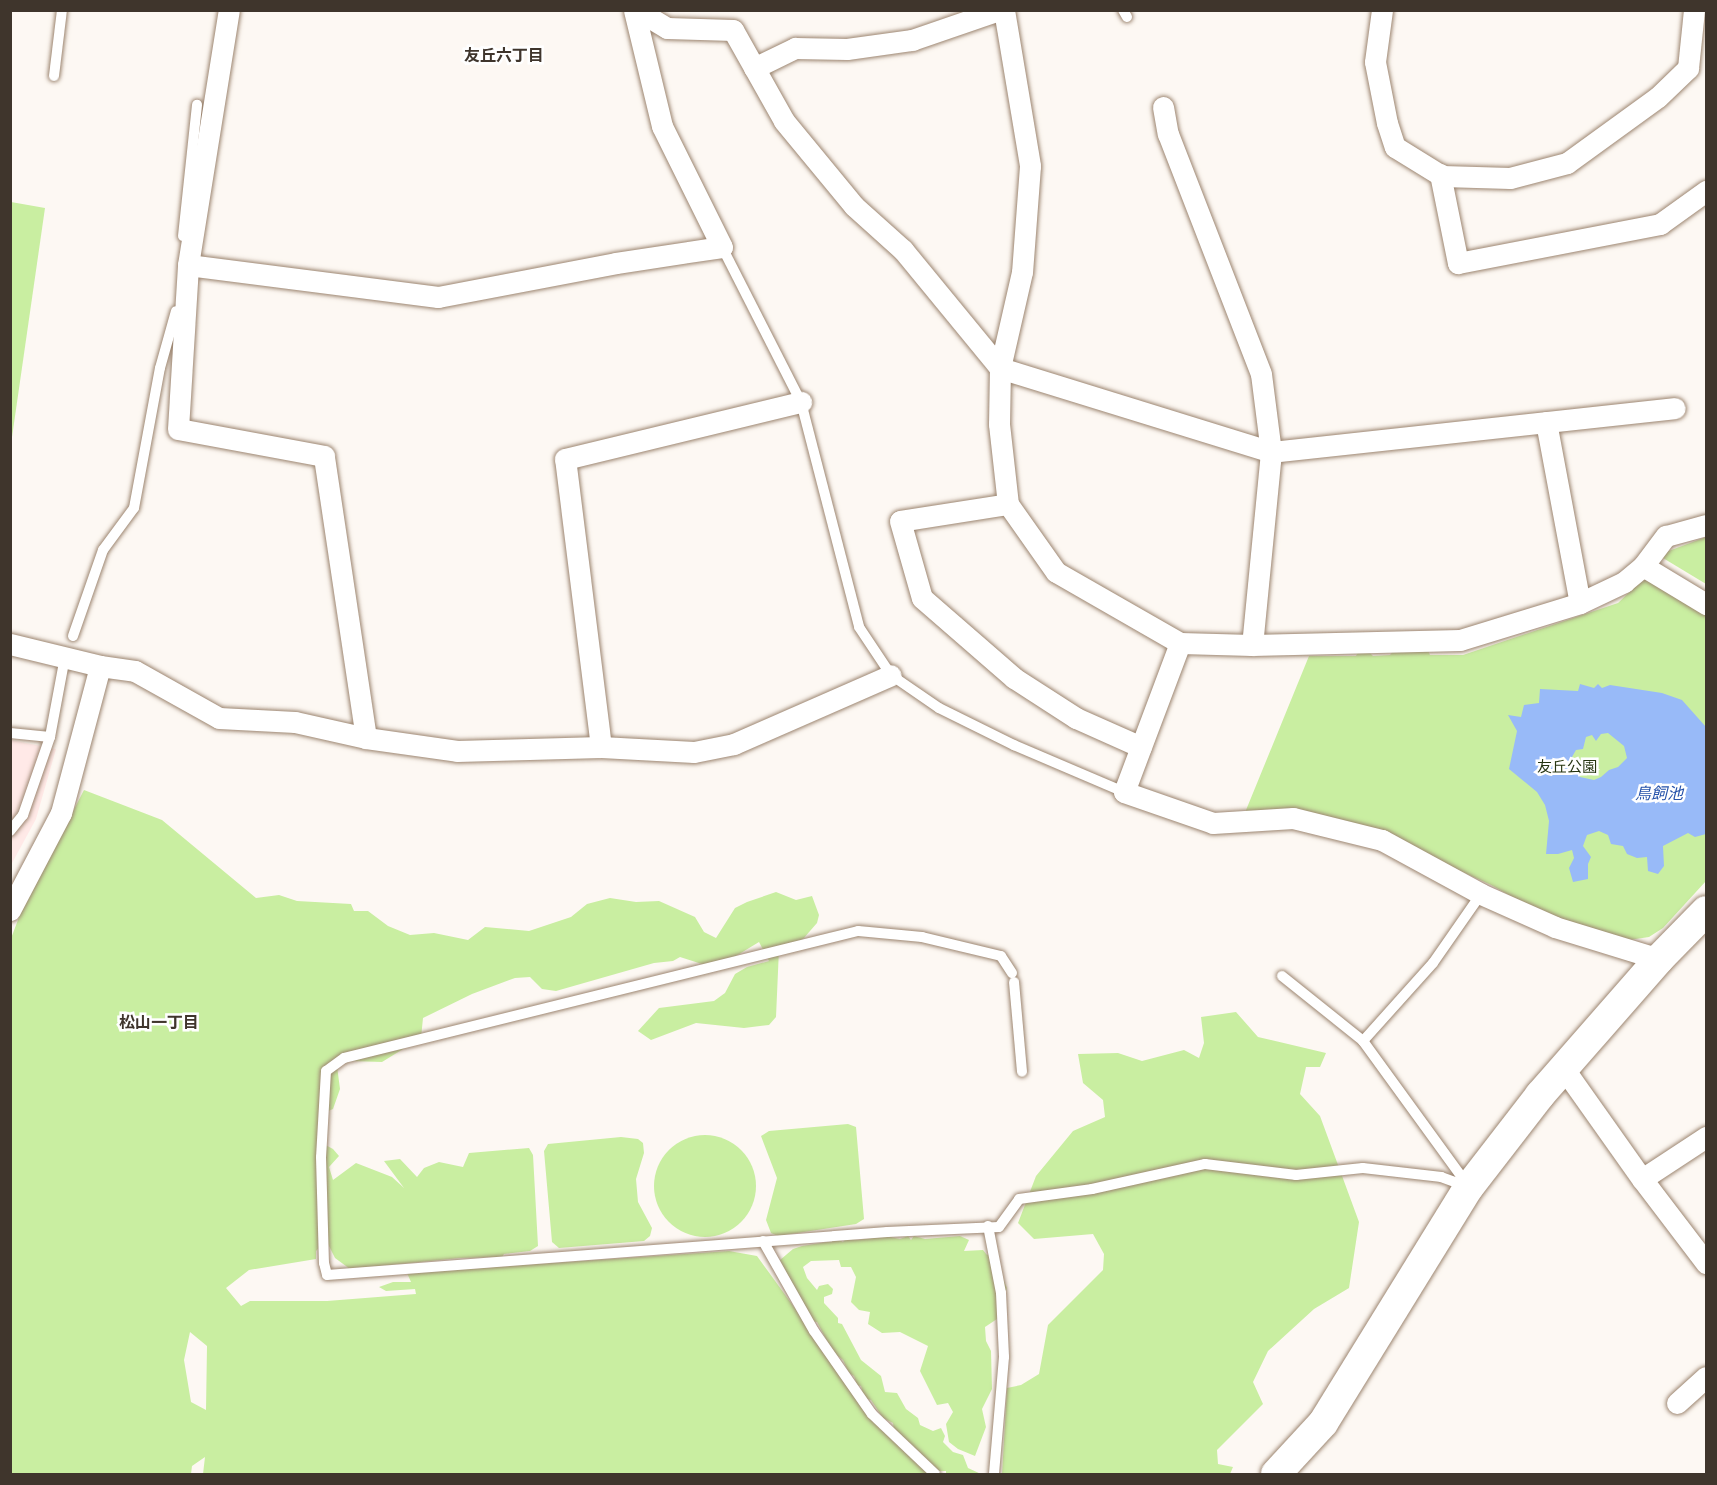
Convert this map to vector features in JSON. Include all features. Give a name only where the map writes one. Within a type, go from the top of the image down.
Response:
[{"type":"street","points":[[229,10],[188,265],[178,429],[324,456],[366,738]]},
{"type":"street","points":[[188,265],[438,297],[616,263],[722,247],[662,126],[635,10]]},
{"type":"street","points":[[635,10],[667,28],[729,20],[784,121],[854,206],[903,250],[1000,368],[1271,452],[1675,408]]},
{"type":"street","points":[[754,68],[795,48],[847,50],[912,40],[999,10]]},
{"type":"street","points":[[1004,10],[1030,166],[1022,272],[1000,368],[999,424],[1008,504],[1056,572],[1180,642],[1251,645],[1460,640],[1580,603],[1624,582],[1643,566],[1666,537],[1707,525]]},
{"type":"street","points":[[1382,10],[1375,62],[1395,147],[1440,174],[1510,178],[1567,163],[1658,97],[1688,68],[1694,10]]},
{"type":"street","points":[[1163,107],[1168,134],[1261,374],[1271,452],[1251,645]]},
{"type":"street","points":[[1440,174],[1458,263],[1660,224],[1707,191]]},
{"type":"street","points":[[601,747],[565,459],[801,402]]},
{"type":"street","points":[[1546,422],[1580,603]]},
{"type":"street","points":[[1008,504],[900,521],[922,598],[1014,678],[1076,718],[1141,747]]},
{"type":"street","points":[[1643,566],[1707,604]]},
{"type":"street","points":[[1180,642],[1124,792],[1213,823],[1293,818],[1382,840],[1481,894],[1554,927],[1659,959]]},
{"type":"street","points":[[10,644],[100,666],[135,671],[219,718],[295,722],[366,738],[457,751],[601,747],[694,752],[734,744],[891,675]]},
{"type":"street","points":[[10,910],[61,813],[100,666]]},
{"type":"street","points":[[1276,1474],[1323,1423],[1469,1187],[1540,1095],[1659,959],[1707,911]]},
{"type":"street","points":[[1564,1069],[1642,1179],[1707,1263]]},
{"type":"street","points":[[1642,1179],[1707,1137]]},
{"type":"street","points":[[1677,1403],[1707,1377]]},
{"type":"lane","points":[[54,76],[62,10]]},
{"type":"lane","points":[[73,636],[104,550],[134,508],[160,368],[175,321],[197,105]]},
{"type":"lane","points":[[722,247],[801,402],[859,627],[891,675],[949,713],[1014,746],[1124,792]]},
{"type":"lane","points":[[10,831],[23,814],[50,737],[65,657]]},
{"type":"lane","points":[[10,733],[50,737]]},
{"type":"lane","points":[[1363,1041],[1432,963],[1481,894]]},
{"type":"lane","points":[[1022,1072],[1013,977],[1001,956],[922,937],[858,931],[344,1058],[326,1071],[321,1157],[324,1263],[327,1275],[763,1241],[999,1227],[1019,1199],[1092,1189],[1205,1164],[1296,1175],[1363,1168],[1441,1177],[1469,1187]]},
{"type":"lane","points":[[1282,976],[1363,1041],[1469,1187]]},
{"type":"lane","points":[[987,1226],[1001,1293],[1004,1357],[994,1474]]},
{"type":"lane","points":[[763,1241],[814,1331],[872,1414],[934,1474]]},
{"type":"shaded area","points":[[11,740],[56,749],[36,819],[11,865]]},
{"type":"green space","points":[[10,202],[45,208],[11,444]]},
{"type":"green space","points":[[1706,537],[1706,584],[1658,555]]},
{"type":"green space","name":"友丘公園","points":[[1645,577],[1699,609],[1706,617],[1706,881],[1663,928],[1649,937],[1629,940],[1545,915],[1491,885],[1384,836],[1244,815],[1309,656],[1356,656],[1359,650],[1366,649],[1373,656],[1390,655],[1397,646],[1426,646],[1430,655],[1463,655],[1618,603]]},
{"type":"green space","points":[[84,790],[162,820],[256,898],[279,895],[297,901],[351,904],[354,911],[368,911],[388,926],[410,935],[434,933],[468,940],[485,927],[529,931],[571,917],[587,904],[610,898],[636,902],[659,901],[695,917],[704,932],[716,938],[735,908],[747,902],[776,892],[796,900],[812,896],[819,915],[817,923],[796,947],[779,949],[776,1017],[769,1025],[744,1028],[696,1023],[651,1040],[638,1031],[659,1008],[714,1001],[725,993],[735,974],[747,967],[769,961],[759,942],[731,959],[705,965],[680,957],[673,961],[654,963],[556,991],[542,989],[530,977],[515,978],[472,994],[423,1018],[421,1038],[382,1062],[351,1061],[337,1066],[340,1089],[333,1109],[321,1114],[318,1141],[333,1149],[339,1156],[329,1167],[333,1180],[356,1163],[392,1177],[404,1188],[384,1161],[400,1159],[417,1177],[424,1168],[439,1162],[463,1167],[469,1153],[529,1148],[533,1155],[538,1246],[530,1251],[504,1254],[502,1257],[460,1258],[350,1269],[335,1258],[326,1240],[316,1251],[316,1259],[249,1270],[226,1288],[241,1306],[250,1301],[327,1301],[416,1294],[415,1289],[386,1291],[379,1287],[393,1282],[411,1282],[407,1273],[729,1251],[757,1256],[873,1416],[932,1474],[203,1474],[205,1457],[192,1466],[191,1474],[11,1474],[10,941],[21,912]],"holes":[[[190,1332],[207,1346],[206,1410],[191,1402],[184,1360]]]},
{"type":"green space","points":[[1236,1012],[1258,1037],[1326,1053],[1320,1067],[1306,1067],[1300,1094],[1320,1116],[1359,1222],[1349,1288],[1314,1309],[1268,1351],[1253,1382],[1263,1404],[1217,1450],[1218,1464],[1233,1467],[1230,1474],[1002,1474],[1007,1388],[1021,1385],[1039,1374],[1048,1325],[1103,1270],[1104,1254],[1093,1234],[1034,1239],[1018,1223],[1036,1176],[1073,1131],[1105,1117],[1103,1100],[1083,1083],[1078,1054],[1118,1053],[1142,1061],[1184,1050],[1199,1058],[1204,1043],[1201,1017]]},
{"type":"green space","points":[[848,1124],[856,1127],[864,1219],[856,1224],[778,1236],[771,1233],[766,1220],[777,1178],[761,1136],[769,1131]]},
{"type":"green space","points":[[705,1135],[725,1139],[741,1150],[752,1166],[756,1186],[752,1206],[741,1222],[725,1233],[705,1237],[685,1233],[669,1222],[658,1206],[654,1186],[658,1166],[669,1150],[685,1139]]},
{"type":"green space","points":[[621,1137],[638,1139],[643,1143],[644,1153],[636,1179],[638,1202],[652,1228],[650,1236],[644,1241],[559,1248],[552,1242],[544,1151],[548,1144]]},
{"type":"green space","points":[[885,1236],[900,1239],[908,1236],[911,1240],[914,1236],[925,1239],[960,1236],[969,1240],[964,1251],[983,1250],[987,1255],[992,1253],[1007,1288],[997,1319],[985,1327],[986,1341],[991,1351],[992,1389],[982,1409],[986,1427],[975,1456],[958,1449],[949,1442],[946,1424],[953,1412],[948,1403],[937,1405],[920,1371],[928,1346],[900,1332],[882,1333],[868,1324],[870,1312],[859,1310],[851,1302],[856,1277],[851,1267],[841,1267],[839,1260],[811,1261],[803,1267],[807,1278],[817,1290],[819,1286],[828,1284],[833,1289],[832,1294],[824,1297],[824,1303],[838,1318],[838,1323],[842,1324],[861,1360],[881,1376],[885,1392],[897,1393],[906,1409],[918,1418],[920,1425],[933,1431],[941,1428],[945,1436],[943,1442],[953,1452],[963,1455],[968,1468],[981,1474],[946,1474],[946,1471],[939,1471],[894,1430],[893,1423],[883,1418],[871,1400],[864,1398],[861,1386],[857,1385],[843,1360],[833,1352],[817,1322],[811,1321],[780,1260],[793,1249],[802,1246],[839,1240],[843,1242],[846,1238],[858,1240]]},
{"type":"water","name":"鳥飼池","points":[[1580,684],[1594,688],[1598,684],[1602,688],[1610,685],[1662,693],[1682,700],[1706,727],[1706,834],[1695,837],[1688,833],[1663,846],[1664,866],[1658,874],[1648,871],[1647,857],[1637,858],[1627,854],[1623,846],[1611,844],[1608,835],[1599,831],[1587,835],[1583,846],[1591,857],[1588,864],[1588,879],[1573,882],[1569,868],[1574,858],[1572,850],[1558,854],[1546,854],[1549,821],[1545,805],[1537,792],[1509,769],[1517,731],[1508,715],[1521,717],[1524,705],[1539,703],[1540,689],[1578,691]],"holes":[[[1608,733],[1624,746],[1627,758],[1618,767],[1594,780],[1580,777],[1572,757],[1576,750],[1583,749],[1586,737],[1592,735],[1596,741],[1601,734]]]},
{"type":"district","name":"友丘六丁目","points":[[504,56]]},
{"type":"district","name":"松山一丁目","points":[[159,1023]]}]
